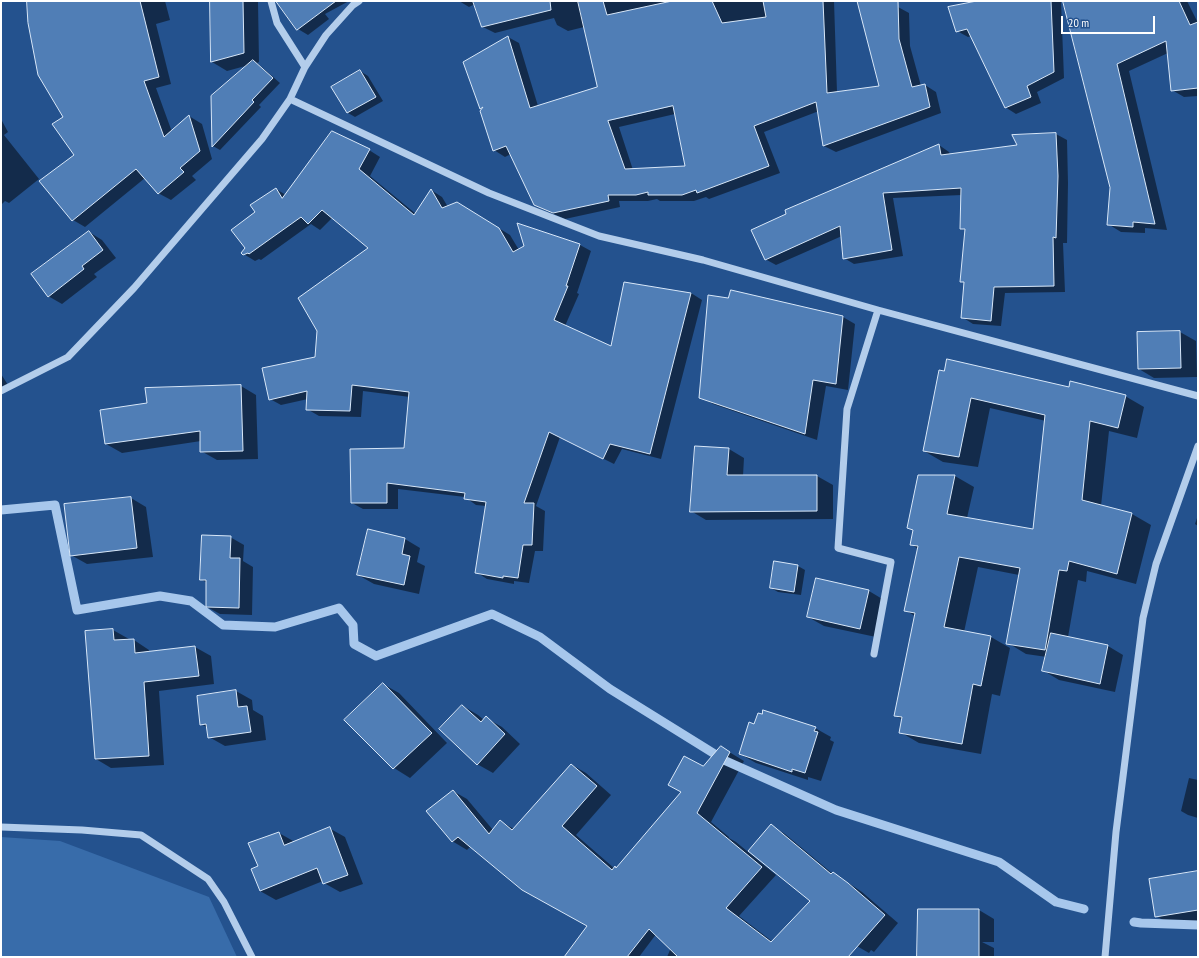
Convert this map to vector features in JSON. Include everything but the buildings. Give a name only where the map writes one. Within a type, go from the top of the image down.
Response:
[{"type":"street","points":[[271,1],[277,22],[305,67]]},
{"type":"street","points":[[1,391],[68,358],[134,288],[262,139],[290,99],[305,67],[326,35],[353,5],[359,1]]},
{"type":"street","points":[[290,99],[489,193],[599,236],[703,260],[878,310],[1198,396]]},
{"type":"street","points":[[874,654],[891,562],[838,548],[847,409],[878,310]]},
{"type":"street","points":[[1105,957],[1116,832],[1143,618],[1156,564],[1198,446]]},
{"type":"street","points":[[1,827],[82,830],[141,835],[208,879],[224,902],[252,957]]},
{"type":"shaded area","points":[[1,837],[60,841],[209,897],[237,957],[1,957]]},
{"type":"waterway","points":[[1,510],[55,505],[77,610],[160,596],[191,601],[223,625],[275,627],[339,608],[353,625],[354,644],[376,656],[492,614],[540,637],[610,689],[726,761],[836,810],[999,862],[1056,902],[1084,909]]},
{"type":"waterway","points":[[1134,922],[1198,925]]}]
